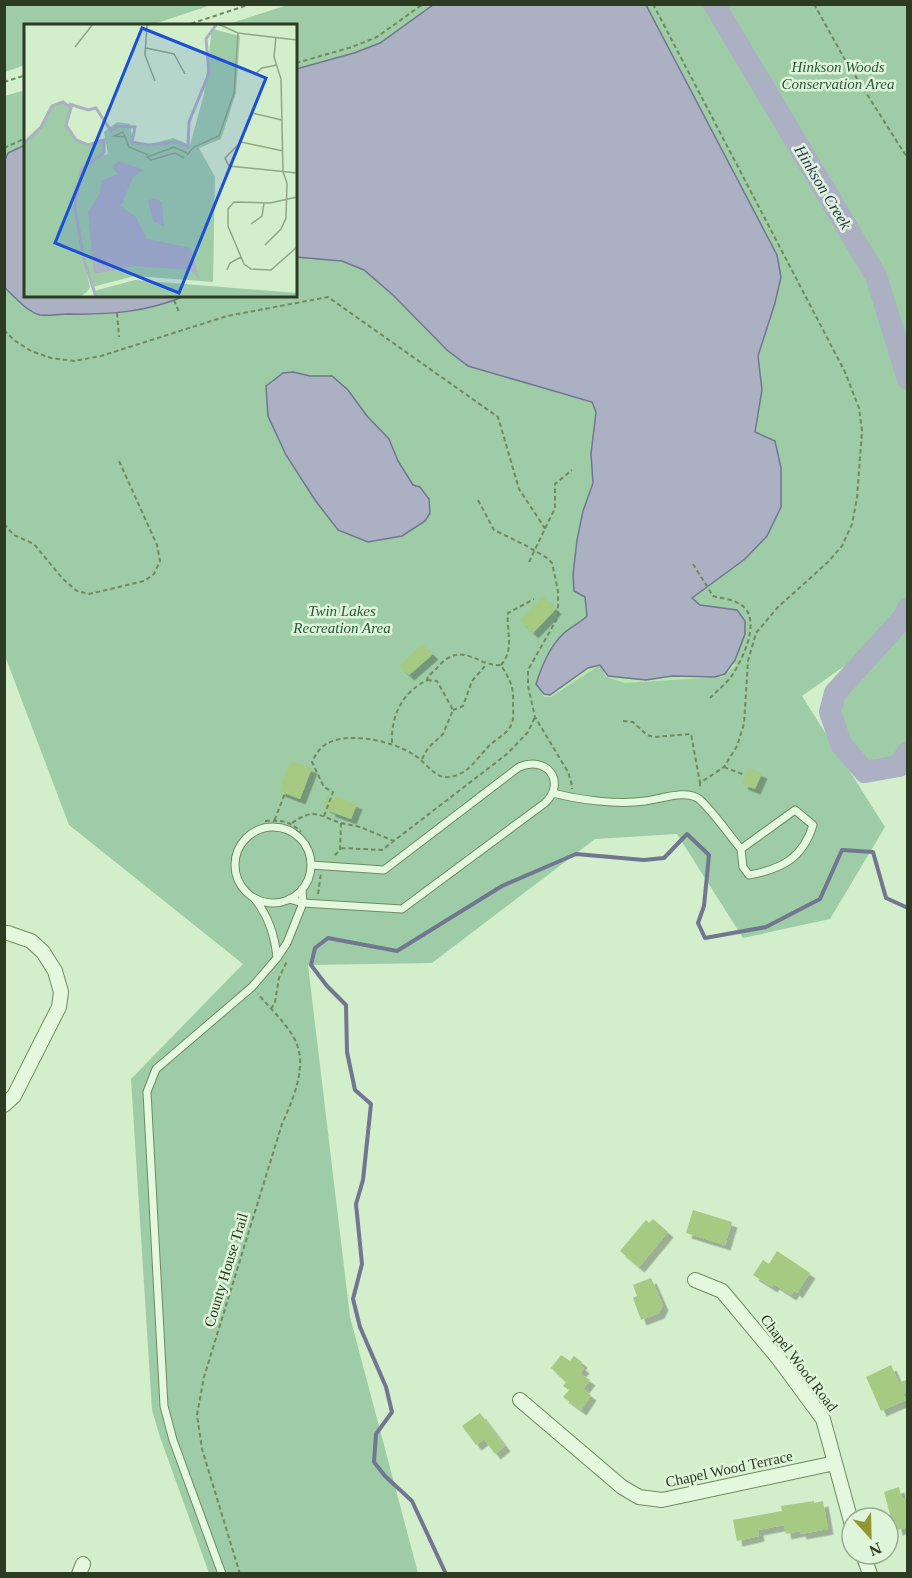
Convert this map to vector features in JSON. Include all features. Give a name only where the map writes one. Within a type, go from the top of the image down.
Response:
[{"type":"street","points":[[4,1105],[14,1096],[59,1007],[61,992],[55,971],[43,952],[31,941],[6,933]]},
{"type":"street","name":"Chapel Wood Road","points":[[695,1280],[722,1291],[778,1358],[823,1419],[847,1506]]},
{"type":"street","name":"Chapel Wood Terrace","points":[[520,1400],[622,1487],[639,1497],[662,1500],[836,1463]]},
{"type":"lane","points":[[252,896],[270,902],[289,899],[303,903],[402,909],[544,803],[553,793],[554,785],[550,771],[542,765],[529,763],[519,767],[384,870],[311,865]]},
{"type":"lane","points":[[553,793],[570,798],[642,802],[688,794],[699,799],[741,849],[743,867],[749,875],[764,872],[800,852],[808,840],[813,825],[795,810],[741,849]]},
{"type":"lane","points":[[277,958],[270,927],[262,909],[243,888],[237,878],[235,866],[236,854],[241,843],[250,834],[273,823],[295,834],[309,853],[311,865],[308,877],[302,889],[289,899]]},
{"type":"lane","points":[[222,1574],[173,1440],[164,1406],[147,1092],[156,1069],[252,987],[277,958],[287,943],[303,903],[302,889]]},
{"type":"path","points":[[190,24],[251,4]]},
{"type":"path","points":[[297,63],[352,47],[377,37],[423,4]]},
{"type":"path","points":[[653,4],[846,372],[858,408],[862,431],[859,480],[852,524],[842,546],[778,608],[756,633],[748,661],[744,724],[737,746],[724,767],[700,783]]},
{"type":"path","points":[[814,4],[844,58],[908,159]]},
{"type":"path","points":[[4,82],[24,76]]},
{"type":"path","points":[[4,148],[24,139]]},
{"type":"path","points":[[4,330],[31,351],[51,358],[74,361],[101,356],[227,316],[328,297],[498,417],[519,489],[546,530]]},
{"type":"path","points":[[174,300],[179,312]]},
{"type":"path","points":[[117,313],[119,337]]},
{"type":"path","points":[[4,524],[14,535],[34,544],[63,579],[77,591],[89,594],[144,581],[154,574],[160,561],[157,545],[119,461]]},
{"type":"path","points":[[530,562],[555,508],[555,484],[572,470]]},
{"type":"path","points":[[478,500],[494,530],[535,551],[552,563],[559,605],[558,617],[528,670],[528,686],[535,717],[568,772],[572,785],[570,798]]},
{"type":"path","points":[[693,564],[713,596],[739,603],[746,610],[750,623],[745,648],[739,663],[733,674],[710,698]]},
{"type":"path","points":[[501,665],[510,648],[508,613],[534,599]]},
{"type":"path","points":[[392,743],[393,722],[401,701],[415,687],[427,680],[442,662],[453,655],[470,656],[486,665],[501,665]]},
{"type":"path","points":[[421,760],[428,748],[443,734],[453,710],[463,706],[472,681],[486,665]]},
{"type":"path","points":[[324,816],[333,792],[324,787],[312,762],[323,746],[332,741],[356,738],[392,743],[421,760],[437,775],[445,778],[456,776],[470,768],[481,758],[486,749],[507,731],[514,715],[514,690],[501,665]]},
{"type":"path","points":[[427,680],[437,681],[453,710]]},
{"type":"path","points":[[341,823],[340,849],[382,850],[507,754],[528,732],[535,717]]},
{"type":"path","points":[[622,721],[633,722],[647,735],[654,737],[691,733],[700,783],[699,799]]},
{"type":"path","points":[[724,767],[745,775]]},
{"type":"path","points":[[273,823],[285,794]]},
{"type":"path","points":[[265,821],[292,823],[305,815],[322,814],[328,819],[360,827],[394,841]]},
{"type":"path","points":[[292,823],[302,832]]},
{"type":"path","name":"County House Trail","points":[[240,1574],[202,1449],[197,1415],[204,1377],[282,1124],[296,1093],[300,1066],[299,1052],[294,1038],[252,987]]},
{"type":"green space","points":[[5,4],[211,4],[154,24],[24,24],[24,65],[5,72]]},
{"type":"green space","name":"Twin Lakes Recreation Area","points":[[291,4],[704,5],[731,41],[753,78],[752,68],[714,5],[907,5],[907,599],[874,645],[802,696],[885,827],[830,919],[743,938],[677,834],[595,839],[432,963],[308,965],[350,1317],[418,1573],[209,1573],[152,1410],[131,1079],[243,964],[69,825],[5,656],[5,96],[24,90],[24,297],[297,297],[297,24],[228,24]],"holes":[[[786,133],[793,137],[876,276],[888,317],[825,198]]]},
{"type":"green space","points":[[907,608],[907,752],[899,766],[865,772],[841,744],[830,712],[835,693],[904,617]]},
{"type":"sand","points":[[597,648],[725,659],[736,665],[723,677],[625,683],[606,677],[600,665],[551,697],[544,697],[536,684],[551,688]]},
{"type":"water","points":[[433,5],[646,5],[777,255],[781,277],[758,356],[762,390],[755,432],[775,441],[781,468],[781,507],[767,536],[745,559],[692,598],[700,605],[737,610],[745,621],[745,634],[735,660],[725,674],[715,677],[672,676],[646,680],[608,676],[600,665],[588,668],[550,695],[544,694],[536,684],[550,651],[564,633],[587,616],[585,597],[574,591],[573,575],[583,511],[593,483],[591,454],[596,412],[592,402],[468,366],[447,350],[394,296],[364,270],[342,261],[297,257],[297,69],[354,53],[380,43]]},
{"type":"water","points":[[24,145],[24,297],[182,297],[156,306],[128,311],[47,315],[35,313],[16,299],[4,287],[5,160],[8,153]]},
{"type":"water","points":[[293,372],[310,376],[332,376],[348,390],[367,416],[389,439],[398,461],[413,485],[420,487],[429,499],[430,513],[425,521],[402,536],[368,542],[338,530],[315,500],[286,455],[268,416],[266,386],[283,373]]},
{"type":"building","points":[[543,596],[556,609],[533,633],[520,620]]},
{"type":"building","points":[[422,644],[433,654],[409,675],[399,666]]},
{"type":"building","points":[[291,761],[312,768],[300,799],[279,791]]},
{"type":"building","points":[[749,768],[762,773],[755,789],[742,784]]},
{"type":"building","points":[[335,796],[357,804],[351,819],[324,807],[327,797],[333,800]]},
{"type":"building","points":[[693,1210],[732,1222],[725,1245],[686,1233]]},
{"type":"building","points":[[653,1219],[668,1232],[639,1267],[620,1251],[646,1220],[649,1223]]},
{"type":"building","points":[[777,1251],[810,1273],[797,1293],[794,1290],[791,1295],[774,1284],[772,1287],[753,1275],[763,1260],[769,1264]]},
{"type":"building","points":[[651,1278],[663,1305],[659,1313],[641,1320],[633,1298],[637,1296],[633,1285]]},
{"type":"building","points":[[561,1355],[570,1361],[574,1356],[582,1362],[580,1365],[584,1368],[580,1373],[590,1380],[583,1389],[591,1395],[581,1410],[563,1397],[569,1390],[563,1386],[566,1382],[551,1368]]},
{"type":"building","points":[[891,1365],[899,1383],[908,1379],[908,1392],[903,1394],[906,1400],[881,1411],[866,1377]]},
{"type":"building","points":[[480,1413],[505,1446],[495,1454],[484,1439],[476,1445],[462,1426]]},
{"type":"building","points":[[899,1487],[902,1499],[908,1497],[908,1527],[900,1529],[900,1506],[888,1506],[884,1492]]},
{"type":"building","points":[[814,1501],[814,1503],[823,1501],[828,1529],[786,1534],[784,1525],[758,1530],[759,1536],[737,1541],[733,1520],[782,1511],[781,1506]]},
{"type":"waterway","name":"Hinkson Creek","points":[[714,4],[876,276],[908,379]]},
{"type":"waterway","name":"Hinkson Creek","points":[[908,608],[904,617],[835,693],[830,712],[841,744],[865,772],[899,766],[908,752]]},
{"type":"waterway","points":[[446,1574],[412,1501],[385,1476],[374,1462],[376,1434],[392,1412],[386,1387],[360,1327],[353,1299],[362,1264],[356,1204],[363,1180],[371,1104],[355,1090],[347,1052],[346,1005],[311,965],[315,948],[328,938],[397,951],[502,886],[576,854],[644,860],[664,858],[687,834],[709,855],[704,906],[698,923],[705,938],[766,927],[820,899],[842,850],[873,852],[886,898],[908,908]]},
{"type":"park label","name":"Hinkson Woods Conservation Area","points":[[838,76]]}]
